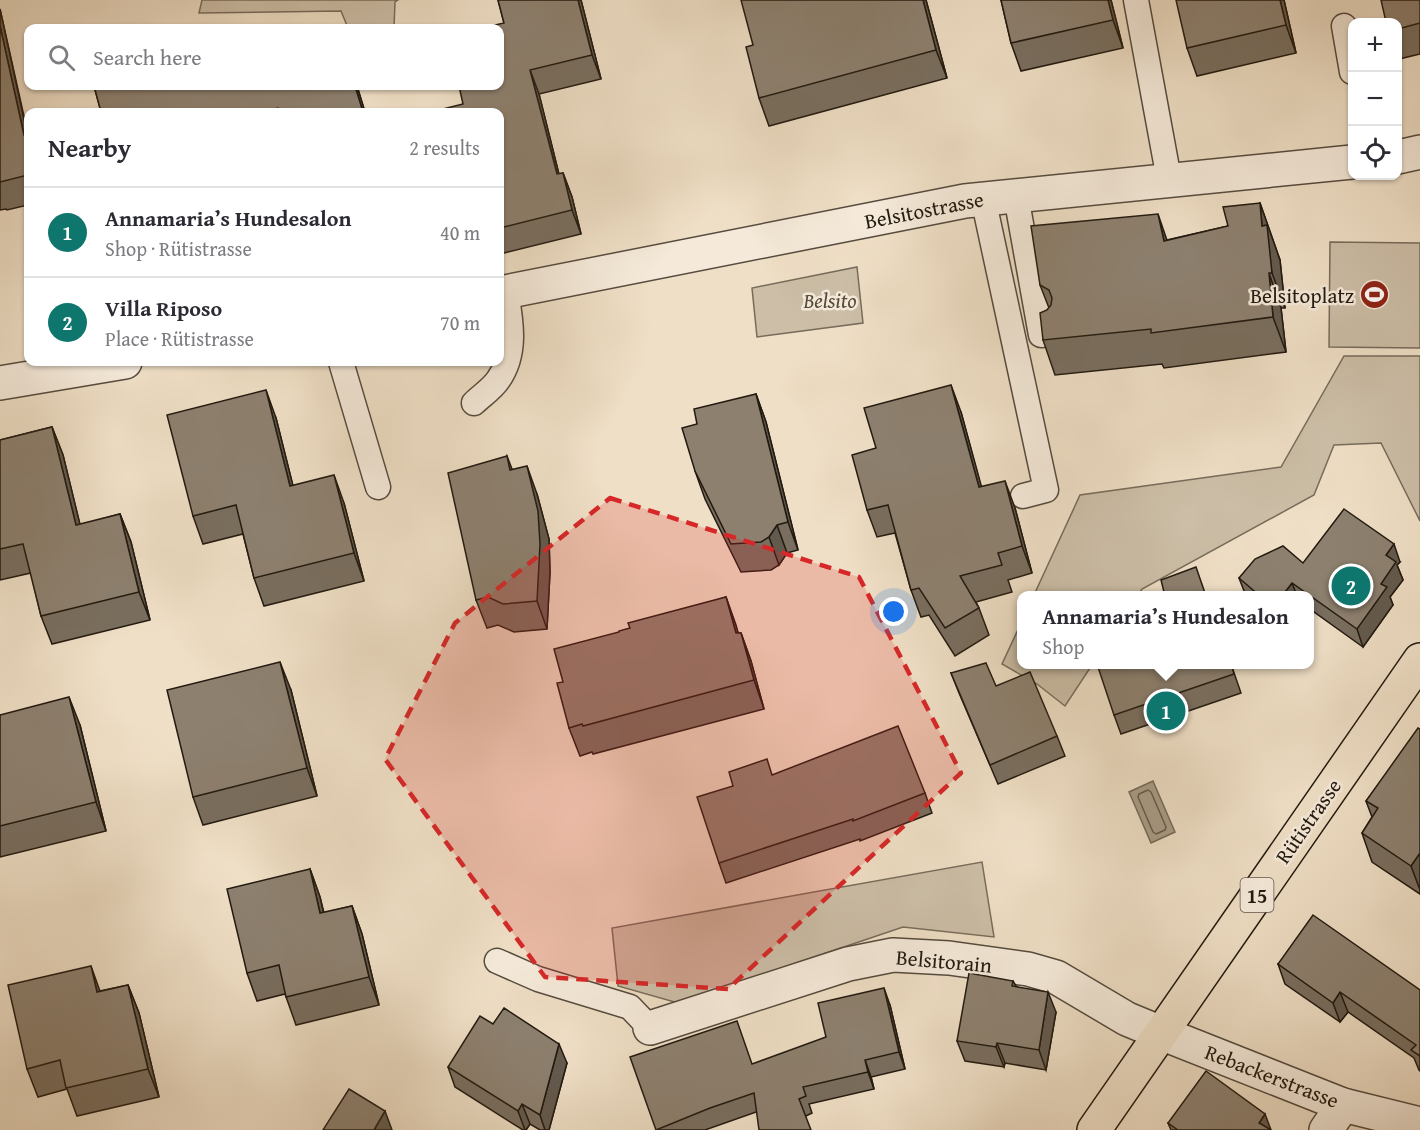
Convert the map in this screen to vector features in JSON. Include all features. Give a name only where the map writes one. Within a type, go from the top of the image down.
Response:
[{"type":"main road","name":"Rütistrasse","points":[[1094,1130],[1420,660]]},
{"type":"street","points":[[1402,156],[1420,152]]},
{"type":"street","name":"Belsitostrasse","points":[[504,292],[982,198],[1348,162]]},
{"type":"street","points":[[0,383],[101,366]]},
{"type":"street","name":"Belsitorain","points":[[650,1028],[848,964],[893,956],[949,958],[1028,969],[1056,977],[1127,1019],[1161,1033]]},
{"type":"street","name":"Rebackerstrasse","points":[[1161,1033],[1334,1117],[1420,1124]]},
{"type":"lane","points":[[1136,0],[1169,179]]},
{"type":"lane","points":[[1344,27],[1348,47]]},
{"type":"lane","points":[[1016,196],[1041,335],[1051,334]]},
{"type":"lane","points":[[982,198],[1046,490],[1023,496]]},
{"type":"lane","points":[[474,403],[498,381],[511,357],[511,320],[504,298]]},
{"type":"lane","points":[[342,366],[378,487]]},
{"type":"lane","points":[[497,961],[538,979],[630,1007],[650,1028]]},
{"type":"highlighted area","points":[[610,498],[859,577],[961,773],[728,989],[545,977],[385,759],[455,623]]},
{"type":"green space","points":[[202,0],[398,0],[395,2],[394,24],[346,24],[341,11],[199,13]]},
{"type":"green space","name":"Belsitoplatz","points":[[1330,242],[1420,243],[1420,348],[1329,347]]},
{"type":"green space","name":"Belsito","points":[[857,267],[863,323],[757,337],[752,288]]},
{"type":"green space","points":[[1344,356],[1420,356],[1420,521],[1381,443],[1334,445],[1314,495],[1141,591],[1036,591],[1080,495],[1281,467]]},
{"type":"green space","points":[[1017,632],[1017,669],[1089,669],[1065,706],[1037,684],[1002,664]]},
{"type":"green space","points":[[982,862],[994,937],[903,927],[678,1003],[618,986],[612,928]]},
{"type":"water","points":[[1153,781],[1175,832],[1151,843],[1129,792]]},
{"type":"building","points":[[498,0],[578,0],[592,55],[530,70],[557,174],[563,173],[572,210],[504,227],[504,108],[447,108],[463,104],[460,90],[504,90],[504,24],[500,24],[504,23]]},
{"type":"building","points":[[741,0],[923,0],[936,50],[759,98],[746,47],[753,45]]},
{"type":"building","points":[[1001,0],[1108,0],[1113,20],[1011,43]]},
{"type":"building","points":[[1176,0],[1280,0],[1286,25],[1187,48]]},
{"type":"building","points":[[1381,0],[1420,0],[1420,23],[1402,28],[1402,18],[1385,18]]},
{"type":"building","points":[[0,26],[24,135],[24,176],[0,182]]},
{"type":"building","points":[[95,90],[356,90],[362,108],[278,108],[100,108]]},
{"type":"building","points":[[1260,203],[1262,226],[1267,225],[1272,273],[1269,273],[1273,317],[1151,333],[1151,329],[1043,340],[1040,313],[1051,305],[1052,298],[1049,290],[1040,285],[1031,226],[1158,214],[1164,241],[1228,226],[1223,207]]},
{"type":"building","points":[[951,385],[979,487],[1005,481],[1022,546],[998,553],[1002,565],[960,576],[979,608],[945,628],[919,588],[911,590],[888,505],[867,510],[852,455],[876,448],[864,408]]},
{"type":"building","points":[[266,390],[290,486],[334,475],[354,553],[254,578],[236,505],[193,516],[167,415]]},
{"type":"building","points":[[756,394],[788,522],[777,525],[769,537],[761,542],[731,544],[695,471],[682,428],[697,424],[694,409]]},
{"type":"building","points":[[52,427],[76,525],[120,514],[139,592],[41,616],[23,544],[0,549],[0,440]]},
{"type":"building","points":[[507,456],[510,470],[527,466],[538,511],[540,544],[537,601],[503,604],[488,597],[476,600],[448,473]]},
{"type":"building","points":[[1344,509],[1394,544],[1386,555],[1396,562],[1381,584],[1387,587],[1357,629],[1314,599],[1314,591],[1303,591],[1292,583],[1286,591],[1254,591],[1239,578],[1255,559],[1283,546],[1303,563]]},
{"type":"building","points":[[1196,567],[1204,591],[1164,591],[1161,580]]},
{"type":"building","points":[[726,597],[736,633],[741,633],[754,680],[569,728],[557,683],[563,682],[554,649],[619,632],[630,628],[628,623]]},
{"type":"building","points":[[280,662],[307,768],[193,797],[167,690]]},
{"type":"building","points":[[986,663],[996,686],[1030,672],[1057,736],[990,765],[951,673]]},
{"type":"building","points":[[1099,669],[1232,669],[1234,674],[1114,715]]},
{"type":"building","points":[[69,697],[96,802],[0,826],[0,715]]},
{"type":"building","points":[[898,726],[925,793],[853,821],[853,819],[719,863],[697,797],[733,786],[729,772],[767,759],[772,775]]},
{"type":"building","points":[[1418,728],[1420,729],[1420,853],[1411,866],[1362,833],[1378,808],[1366,801]]},
{"type":"building","points":[[310,869],[320,913],[352,906],[369,977],[286,997],[279,965],[247,973],[227,889]]},
{"type":"building","points":[[1313,915],[1420,990],[1420,1056],[1411,1050],[1416,1045],[1340,992],[1333,1003],[1278,964]]},
{"type":"building","points":[[91,966],[97,992],[128,985],[148,1069],[66,1088],[60,1060],[27,1069],[8,985]]},
{"type":"building","points":[[969,973],[1013,981],[1012,986],[1048,992],[1039,1050],[997,1043],[996,1047],[957,1041]]},
{"type":"building","points":[[884,988],[899,1052],[865,1060],[868,1072],[803,1087],[806,1096],[799,1099],[811,1130],[759,1130],[754,1093],[656,1130],[630,1057],[737,1021],[752,1064],[826,1037],[818,1003]]},
{"type":"building","points":[[504,1008],[559,1044],[540,1115],[522,1104],[518,1111],[448,1067],[480,1016],[493,1024]]},
{"type":"building","points":[[1206,1071],[1265,1114],[1259,1123],[1271,1130],[1178,1130],[1168,1123]]},
{"type":"building","points":[[349,1089],[385,1111],[374,1130],[323,1130]]},
{"type":"place","name":"Belsitoplatz","points":[[1375,295]]},
{"type":"place","name":"Villa Riposo","points":[[1351,586]]},
{"type":"place","name":"Annamaria’s Hundesalon","points":[[1166,711]]}]
